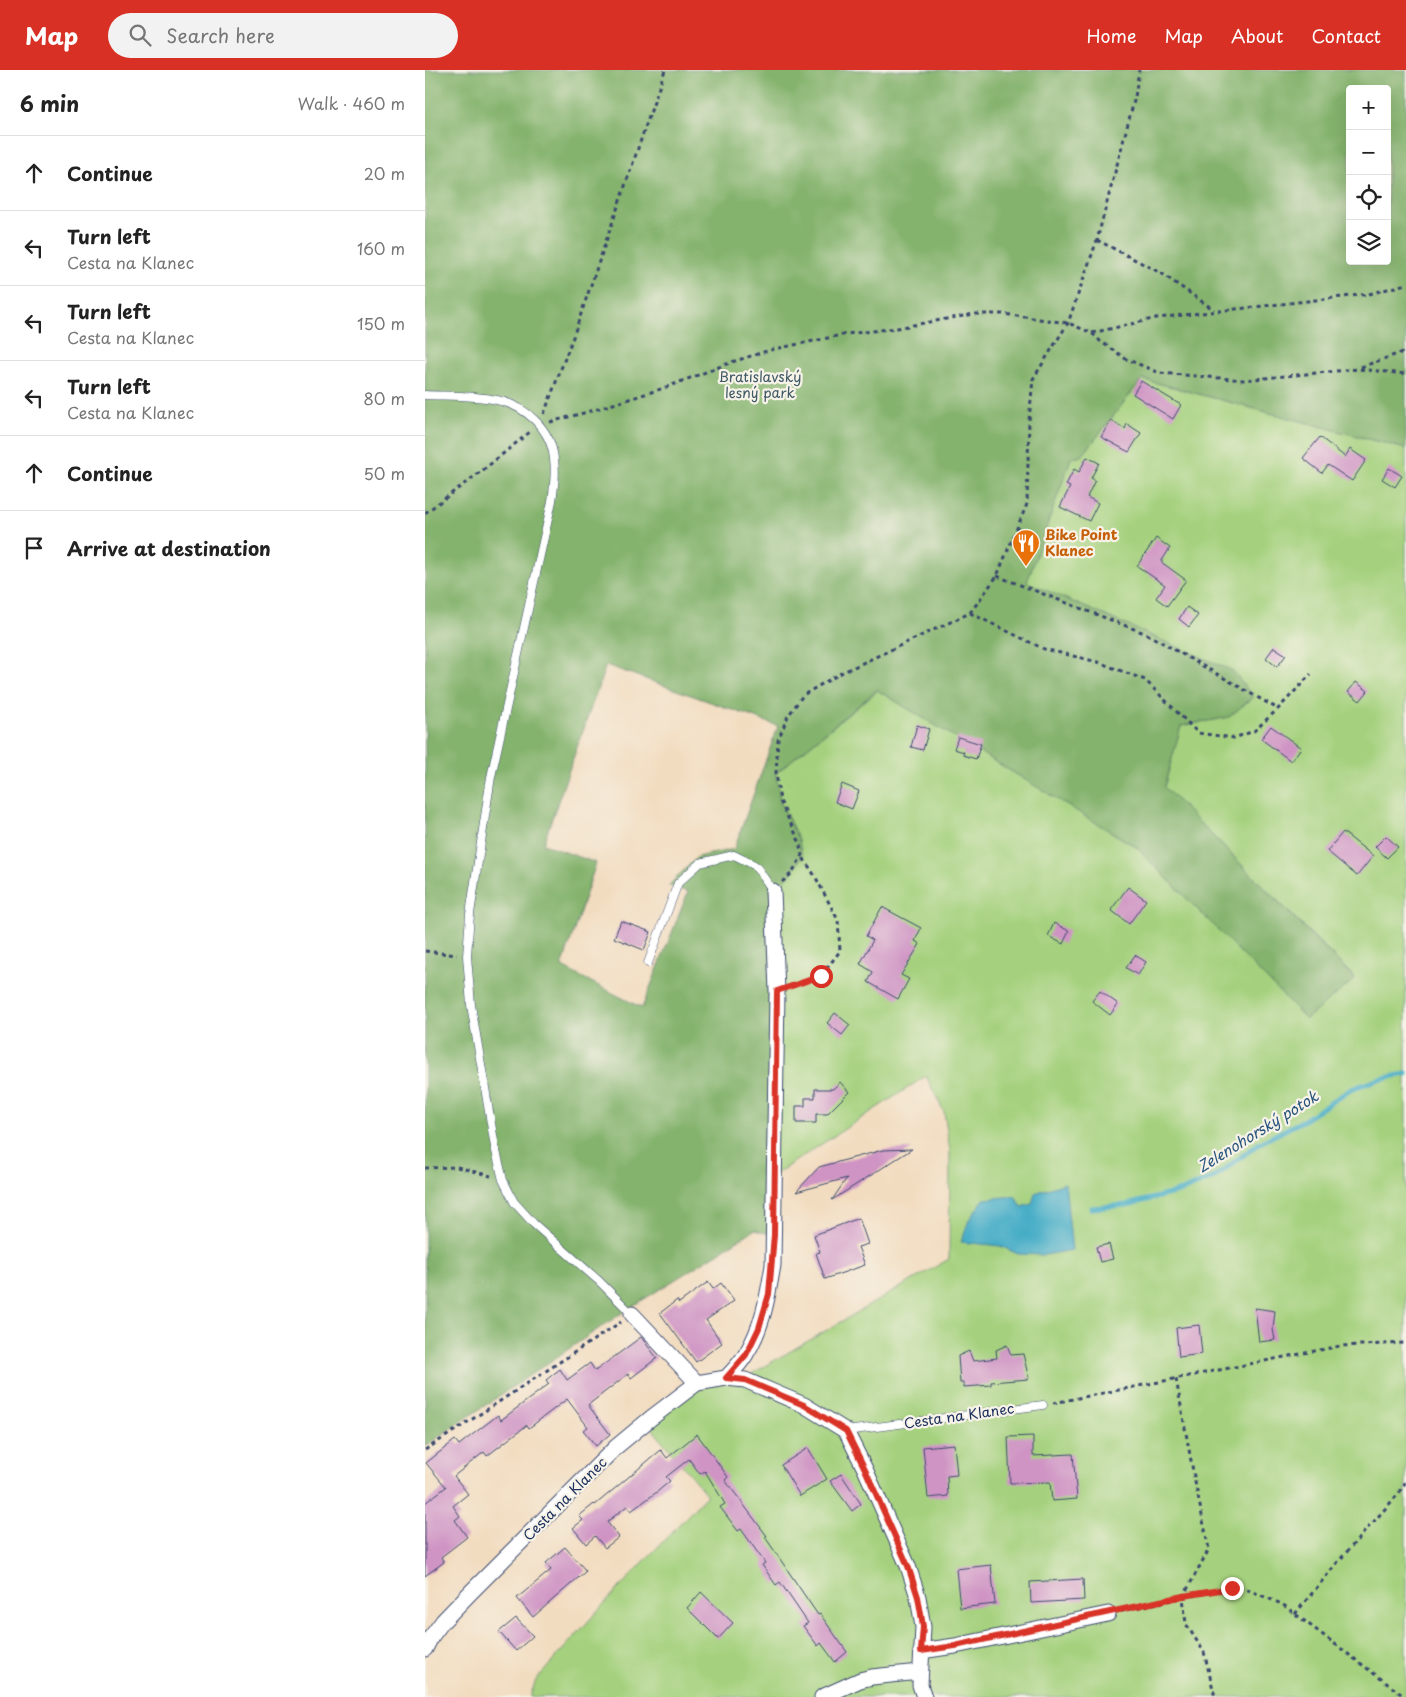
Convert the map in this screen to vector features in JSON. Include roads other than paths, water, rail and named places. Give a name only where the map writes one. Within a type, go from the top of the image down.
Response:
[{"type":"street","points":[[726,1378],[746,1355],[759,1328],[769,1294],[774,1235],[777,991],[773,891]]},
{"type":"street","points":[[632,1314],[697,1383]]},
{"type":"street","name":"Cesta na Klanec","points":[[425,1649],[431,1637],[463,1600],[603,1460],[651,1418],[697,1383],[726,1378],[745,1380],[804,1405],[846,1431]]},
{"type":"street","points":[[846,1431],[908,1566],[918,1597],[923,1627],[919,1672],[920,1685],[924,1697]]},
{"type":"street","points":[[921,1651],[955,1646],[1108,1614]]},
{"type":"street","points":[[822,1697],[866,1678],[919,1672]]},
{"type":"lane","points":[[425,394],[498,400],[528,412],[540,424],[549,441],[554,457],[555,476],[545,536],[491,777],[470,914],[467,956],[471,1005],[495,1147],[503,1180],[514,1202],[534,1224],[599,1281],[632,1314]]},
{"type":"lane","points":[[648,962],[678,883],[700,863],[735,855],[757,866],[773,891]]},
{"type":"lane","name":"Cesta na Klanec","points":[[846,1431],[1043,1405]]},
{"type":"water","points":[[1065,1183],[1072,1250],[1045,1255],[1018,1254],[1000,1246],[961,1242],[969,1220],[984,1199],[1015,1196],[1022,1207],[1032,1204],[1035,1193]]},
{"type":"waterway","name":"Zelenohorský potok","points":[[1091,1208],[1127,1205],[1182,1191],[1215,1177],[1258,1144],[1304,1120],[1351,1089],[1379,1079],[1406,1074]]},
{"type":"place","name":"Bike Point Klanec","points":[[1026,567]]},
{"type":"park label","name":"Bratislavský lesný park","points":[[760,386]]}]
